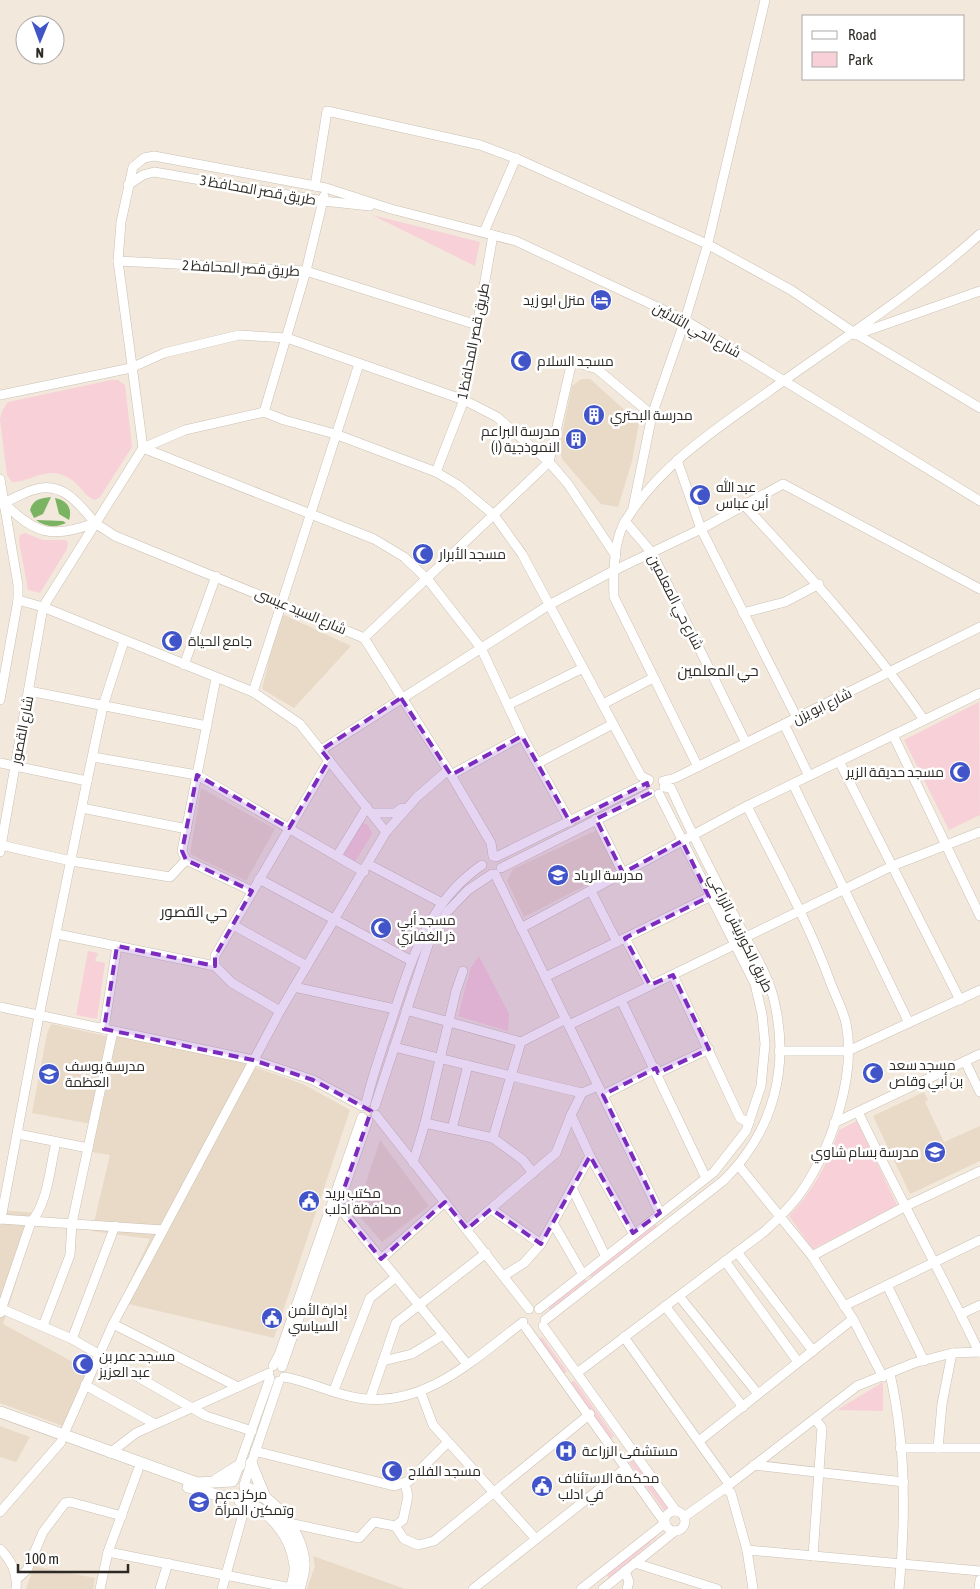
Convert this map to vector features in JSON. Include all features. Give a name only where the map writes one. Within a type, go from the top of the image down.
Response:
[{"type":"main road","points":[[0,1412],[138,1470],[225,1497],[233,1503],[243,1502],[266,1514],[285,1532],[295,1568],[294,1589]]},
{"type":"main road","points":[[0,1418],[197,1483],[239,1483],[256,1490],[290,1524],[298,1536],[304,1563],[294,1589]]},
{"type":"main road","points":[[212,1482],[245,1464],[267,1501]]},
{"type":"main road","points":[[225,1497],[225,1486],[239,1483]]},
{"type":"main road","points":[[239,1483],[245,1497],[243,1502]]},
{"type":"street","points":[[632,511],[652,415],[685,320],[708,244],[765,0]]},
{"type":"street","points":[[315,186],[327,111],[480,144],[516,158],[708,244],[791,290],[856,333],[980,408]]},
{"type":"street","points":[[143,448],[118,260],[121,222],[133,167],[144,158],[154,156],[326,188],[391,209]]},
{"type":"street","name":"طريق قصر المحافظ 1","points":[[436,472],[464,400],[477,325],[488,234],[516,158]]},
{"type":"street","name":"طريق قصر المحافظ 3","points":[[128,185],[143,175],[154,172],[323,201],[391,209]]},
{"type":"street","points":[[264,412],[306,271],[326,188]]},
{"type":"street","name":"شارع الحي الثلاثين","points":[[391,209],[516,242],[685,320],[980,501]]},
{"type":"street","points":[[856,333],[980,234]]},
{"type":"street","name":"طريق قصر المحافظ 2","points":[[118,260],[306,271],[477,325]]},
{"type":"street","points":[[698,767],[614,597],[618,538],[625,521],[649,489],[677,460],[841,340],[856,333],[980,291]]},
{"type":"street","points":[[0,394],[131,368],[164,353],[239,334],[287,338],[464,400],[497,417],[549,462],[583,504],[616,556]]},
{"type":"street","points":[[364,638],[549,462],[572,361],[598,368],[652,415]]},
{"type":"street","points":[[253,692],[359,364]]},
{"type":"street","points":[[43,608],[94,523],[143,448],[184,430],[264,412],[284,420],[335,434],[436,472],[458,485],[494,515],[522,554],[641,776],[659,788]]},
{"type":"street","points":[[143,448],[240,488],[310,512],[374,538],[404,557],[458,615],[481,648],[522,736],[570,822]]},
{"type":"street","points":[[677,460],[701,529],[797,718]]},
{"type":"street","name":"شارع القصور","points":[[0,479],[2,503],[18,585],[18,600],[0,700]]},
{"type":"street","points":[[321,750],[549,605],[615,570],[701,529],[783,484],[980,590]]},
{"type":"street","name":"شارع السيد عيسى","points":[[2,503],[34,489],[52,487],[70,496],[94,523],[115,536],[364,638],[449,772],[490,843],[494,856]]},
{"type":"street","points":[[2,503],[20,519],[37,530],[73,532],[94,523]]},
{"type":"street","points":[[744,505],[818,584],[891,672],[924,720]]},
{"type":"street","name":"شارع حي المعلمين","points":[[625,521],[652,553],[746,743]]},
{"type":"street","points":[[184,665],[216,576]]},
{"type":"street","points":[[743,613],[784,602],[818,584]]},
{"type":"street","points":[[18,600],[43,608],[253,692],[300,724],[386,832]]},
{"type":"street","name":"شارع القصور","points":[[1,848],[43,608]]},
{"type":"street","name":"شارع ابو يزن","points":[[368,1111],[394,1047],[429,942],[447,912],[468,890],[496,872],[675,778],[980,627]]},
{"type":"street","points":[[124,641],[104,706],[87,781],[39,1016],[1,1219],[163,1230]]},
{"type":"street","points":[[508,704],[583,668]]},
{"type":"street","points":[[216,678],[182,851],[186,860],[252,892]]},
{"type":"street","points":[[603,704],[653,678]]},
{"type":"street","points":[[29,691],[207,726]]},
{"type":"street","points":[[521,928],[747,806],[980,693]]},
{"type":"street","points":[[538,763],[613,724]]},
{"type":"street","points":[[784,724],[809,776]]},
{"type":"street","points":[[894,735],[980,916]]},
{"type":"street","points":[[370,810],[394,813],[449,772],[522,736]]},
{"type":"street","points":[[93,757],[197,775],[337,856],[442,903]]},
{"type":"street","points":[[215,966],[215,956],[329,760]]},
{"type":"street","points":[[839,761],[960,1000]]},
{"type":"street","points":[[0,763],[87,781]]},
{"type":"street","points":[[239,1483],[252,1431],[277,1373],[338,1206],[368,1111],[410,960],[428,923],[442,903],[467,875],[482,865],[485,859],[570,822],[656,777],[682,841],[755,984],[762,1014],[765,1044],[761,1086],[746,1131],[714,1172],[523,1316],[525,1325],[590,1414],[668,1528],[675,1531]]},
{"type":"street","points":[[793,784],[909,1023]]},
{"type":"street","name":"طريق الكورنيش الزراعي","points":[[544,1323],[723,1181],[739,1166],[760,1134],[773,1104],[779,1051],[773,996],[746,937],[671,788],[659,788]]},
{"type":"street","points":[[0,1512],[62,1439],[84,1385],[113,1324],[280,1011],[386,832],[417,797]]},
{"type":"street","points":[[576,1372],[724,1262],[781,1216],[800,1194],[824,1151],[842,1103],[848,1051],[846,1023],[822,959],[747,806]]},
{"type":"street","points":[[82,808],[187,829]]},
{"type":"street","points":[[337,856],[370,810]]},
{"type":"street","points":[[596,820],[623,873]]},
{"type":"street","points":[[746,937],[892,866],[980,832]]},
{"type":"street","points":[[1,848],[170,877],[186,860]]},
{"type":"street","points":[[494,856],[500,861],[496,872],[521,928],[660,1213]]},
{"type":"street","points":[[482,865],[484,871],[496,872]]},
{"type":"street","points":[[260,879],[410,960]]},
{"type":"street","points":[[591,891],[650,985]]},
{"type":"street","points":[[545,977],[709,897]]},
{"type":"street","points":[[233,925],[307,966]]},
{"type":"street","points":[[57,934],[215,966],[232,983],[280,1011]]},
{"type":"street","points":[[406,1010],[521,1042],[621,1000],[734,945]]},
{"type":"street","points":[[43,1326],[70,1255],[72,1224],[109,1030],[117,946]]},
{"type":"street","points":[[412,1162],[425,1123],[463,971]]},
{"type":"street","points":[[673,975],[709,1048],[740,1118],[749,1123]]},
{"type":"street","points":[[294,987],[395,1009]]},
{"type":"street","points":[[779,1051],[848,1051],[980,990]]},
{"type":"street","points":[[621,1000],[657,1071],[706,1178]]},
{"type":"street","points":[[0,1007],[254,1060],[314,1080],[368,1111],[534,1309],[544,1314],[544,1323],[576,1372],[676,1511],[684,1517]]},
{"type":"street","points":[[493,1138],[521,1042]]},
{"type":"street","points":[[394,1047],[582,1093],[598,1086]]},
{"type":"street","points":[[603,1096],[709,1048]]},
{"type":"street","points":[[834,1123],[980,1054]]},
{"type":"street","points":[[965,1061],[980,1092]]},
{"type":"street","points":[[452,1129],[468,1065]]},
{"type":"street","points":[[467,1229],[556,1153],[582,1093]]},
{"type":"street","points":[[245,1464],[255,1451],[277,1373],[279,1355],[368,1111]]},
{"type":"street","points":[[684,1517],[857,1386],[914,1363],[952,1354],[980,1352],[935,1262],[904,1207],[858,1112]]},
{"type":"street","points":[[571,1116],[590,1156],[633,1233]]},
{"type":"street","points":[[425,1123],[493,1138],[523,1160],[533,1173]]},
{"type":"street","points":[[18,1134],[88,1148]]},
{"type":"street","points":[[56,1142],[41,1204],[37,1215],[30,1222],[1,1311],[72,1339],[206,1416],[252,1431]]},
{"type":"street","points":[[505,1275],[524,1263],[540,1244],[590,1156]]},
{"type":"street","points":[[739,1166],[812,1256],[854,1319],[887,1375],[895,1394],[904,1482],[901,1564],[898,1589]]},
{"type":"street","points":[[812,1256],[904,1207],[980,1171]]},
{"type":"street","points":[[572,1188],[605,1255]]},
{"type":"street","points":[[381,1259],[444,1202]]},
{"type":"street","points":[[338,1206],[467,1364]]},
{"type":"street","points":[[491,1209],[540,1244]]},
{"type":"street","points":[[553,1223],[582,1273]]},
{"type":"street","points":[[72,1339],[115,1226]]},
{"type":"street","points":[[844,1306],[980,1240]]},
{"type":"street","points":[[737,1252],[812,1351]]},
{"type":"street","points":[[370,1399],[396,1324],[486,1253]]},
{"type":"street","points":[[724,1262],[798,1362]]},
{"type":"street","points":[[334,1390],[370,1298],[396,1277]]},
{"type":"street","points":[[888,1285],[924,1361]]},
{"type":"street","points":[[679,1296],[758,1394]]},
{"type":"street","points":[[961,1314],[980,1305]]},
{"type":"street","points":[[665,1306],[743,1406]]},
{"type":"street","points":[[699,1441],[854,1319]]},
{"type":"street","points":[[525,1325],[537,1330],[544,1323]]},
{"type":"street","points":[[113,1324],[238,1387]]},
{"type":"street","points":[[110,1453],[136,1433],[238,1387],[277,1373],[357,1398],[384,1400],[421,1393],[525,1325]]},
{"type":"street","points":[[383,1361],[412,1354],[443,1335]]},
{"type":"street","points":[[624,1337],[699,1441],[731,1493],[747,1550],[753,1589]]},
{"type":"street","points":[[938,1448],[942,1404],[952,1354]]},
{"type":"street","points":[[84,1385],[155,1424]]},
{"type":"street","points":[[421,1393],[433,1425],[536,1539]]},
{"type":"street","points":[[290,1524],[359,1538],[374,1522],[395,1526],[404,1539],[418,1545],[434,1541],[590,1414]]},
{"type":"street","points":[[813,1556],[822,1428],[815,1419]]},
{"type":"street","points":[[255,1451],[394,1486],[405,1483],[448,1442]]},
{"type":"street","points":[[900,1448],[980,1448]]},
{"type":"street","points":[[754,1465],[904,1482]]},
{"type":"street","points":[[473,1589],[626,1468]]},
{"type":"street","points":[[100,1589],[108,1552],[138,1470]]},
{"type":"street","points":[[395,1526],[403,1520],[408,1496],[405,1483]]},
{"type":"street","points":[[18,1578],[26,1570],[43,1532],[65,1503],[70,1502],[122,1516]]},
{"type":"street","points":[[222,1589],[243,1502]]},
{"type":"street","points":[[582,1589],[665,1523],[666,1517],[676,1511]]},
{"type":"street","points":[[603,1589],[675,1531],[684,1526],[684,1517]]},
{"type":"street","points":[[0,1549],[9,1558],[18,1578],[16,1589]]},
{"type":"street","points":[[747,1550],[980,1571]]},
{"type":"street","points":[[108,1552],[294,1589]]},
{"type":"street","points":[[160,1589],[168,1563]]},
{"type":"street","points":[[635,1563],[690,1585],[717,1589]]},
{"type":"street","points":[[625,1571],[629,1582],[627,1589]]},
{"type":"street","points":[[979,1589],[980,1580]]},
{"type":"highlighted area","points":[[401,698],[451,775],[522,736],[570,822],[647,783],[650,793],[596,819],[623,873],[682,841],[709,897],[625,938],[650,985],[673,975],[709,1049],[658,1073],[656,1068],[603,1095],[660,1213],[633,1233],[590,1156],[541,1244],[491,1209],[467,1229],[445,1202],[381,1259],[338,1206],[371,1111],[313,1080],[253,1060],[104,1029],[117,946],[215,966],[215,956],[252,891],[186,860],[182,851],[197,775],[289,828],[329,760],[321,750]]},
{"type":"shaded area","points":[[581,379],[590,379],[639,423],[632,461],[618,507],[601,504],[562,459],[559,448],[572,386]]},
{"type":"shaded area","points":[[51,497],[43,514],[34,518],[30,510],[33,503]]},
{"type":"shaded area","points":[[55,498],[68,505],[70,512],[69,520],[59,514]]},
{"type":"shaded area","points":[[36,520],[63,521],[66,523],[51,526]]},
{"type":"shaded area","points":[[280,613],[351,646],[294,708],[262,689]]},
{"type":"shaded area","points":[[201,788],[275,829],[246,881],[190,854]]},
{"type":"shaded area","name":"مدرسة الرياد","points":[[597,830],[616,870],[524,917],[507,881],[513,869]]},
{"type":"shaded area","points":[[51,1024],[106,1036],[106,1049],[91,1124],[32,1113],[47,1034]]},
{"type":"shaded area","points":[[117,1035],[240,1062],[303,1084],[350,1110],[274,1338],[120,1302],[150,1239],[92,1231],[110,1155],[92,1152]]},
{"type":"shaded area","name":"مدرسة بسام شاوي","points":[[924,1092],[928,1100],[925,1102],[944,1142],[980,1126],[980,1161],[910,1194],[873,1116]]},
{"type":"shaded area","points":[[380,1140],[429,1206],[382,1242],[356,1212]]},
{"type":"shaded area","points":[[0,1210],[38,1213],[3,1324],[95,1374],[68,1428],[0,1403]]},
{"type":"shaded area","points":[[0,1426],[30,1437],[16,1462],[0,1457]]},
{"type":"shaded area","points":[[313,1556],[405,1589],[307,1589],[315,1566]]},
{"type":"shaded area","points":[[34,1566],[95,1578],[93,1589],[26,1589]]},
{"type":"green space","points":[[372,215],[480,242],[475,266]]},
{"type":"green space","points":[[118,380],[125,385],[132,447],[100,497],[95,500],[92,499],[72,480],[54,473],[12,482],[7,475],[0,419],[2,411],[8,402]]},
{"type":"green space","points":[[25,533],[43,540],[65,540],[68,542],[67,549],[40,593],[28,590],[19,541],[20,535]]},
{"type":"green space","points":[[979,702],[980,815],[949,830],[904,740]]},
{"type":"green space","points":[[360,822],[368,825],[372,834],[355,862],[340,854]]},
{"type":"green space","points":[[88,951],[98,953],[95,961],[105,963],[97,1019],[76,1015]]},
{"type":"green space","points":[[479,956],[509,1014],[508,1031],[458,1016],[471,967]]},
{"type":"green space","points":[[857,1121],[897,1205],[813,1249],[789,1216],[798,1207],[819,1176],[839,1130]]},
{"type":"green space","points":[[654,1223],[658,1228],[592,1277],[589,1275]]},
{"type":"green space","points":[[584,1278],[587,1282],[551,1310],[548,1306]]},
{"type":"green space","points":[[542,1337],[567,1371],[564,1374],[538,1340]]},
{"type":"green space","points":[[574,1380],[614,1436],[611,1439],[571,1383]]},
{"type":"green space","points":[[883,1382],[883,1411],[837,1410]]},
{"type":"green space","points":[[629,1455],[669,1509],[665,1512],[626,1458]]},
{"type":"green space","points":[[657,1537],[609,1579],[607,1575]]},
{"type":"place","name":"منزل ابو زيد","points":[[601,300]]},
{"type":"place","name":"مسجد السلام","points":[[521,361]]},
{"type":"place","name":"مدرسة البحتري","points":[[594,415]]},
{"type":"place","name":"مدرسة البراعم النموذجية (١)","points":[[576,439]]},
{"type":"place","name":"عبد الله أبن عباس","points":[[700,495]]},
{"type":"place","name":"مسجد الأبرار","points":[[423,554]]},
{"type":"place","name":"جامع الحياة","points":[[172,641]]},
{"type":"place","name":"مسجد حديقة الزير","points":[[960,772]]},
{"type":"place","name":"مدرسة الرياد","points":[[558,875]]},
{"type":"place","name":"مسجد أبي ذر الغفاري","points":[[381,928]]},
{"type":"place","name":"مسجد سعد بن أبي وقاص","points":[[873,1073]]},
{"type":"place","name":"مدرسة يوسف العظمة","points":[[49,1074]]},
{"type":"place","name":"مدرسة بسام شاوي","points":[[935,1152]]},
{"type":"place","name":"مكتب بريد محافظة ادلب","points":[[309,1201]]},
{"type":"place","name":"إدارة الأمن السياسي","points":[[272,1318]]},
{"type":"place","name":"مسجد عمر بن عبد العزيز","points":[[83,1364]]},
{"type":"place","name":"مستشفى الزراعة","points":[[566,1451]]},
{"type":"place","name":"مسجد الفلاح","points":[[392,1471]]},
{"type":"place","name":"محكمة الاستئناف في ادلب","points":[[542,1486]]},
{"type":"place","name":"مركز دعم وتمكين المرأة","points":[[199,1502]]},
{"type":"district","name":"حي المعلمين","points":[[718,671]]},
{"type":"district","name":"حي القصور","points":[[194,912]]}]
